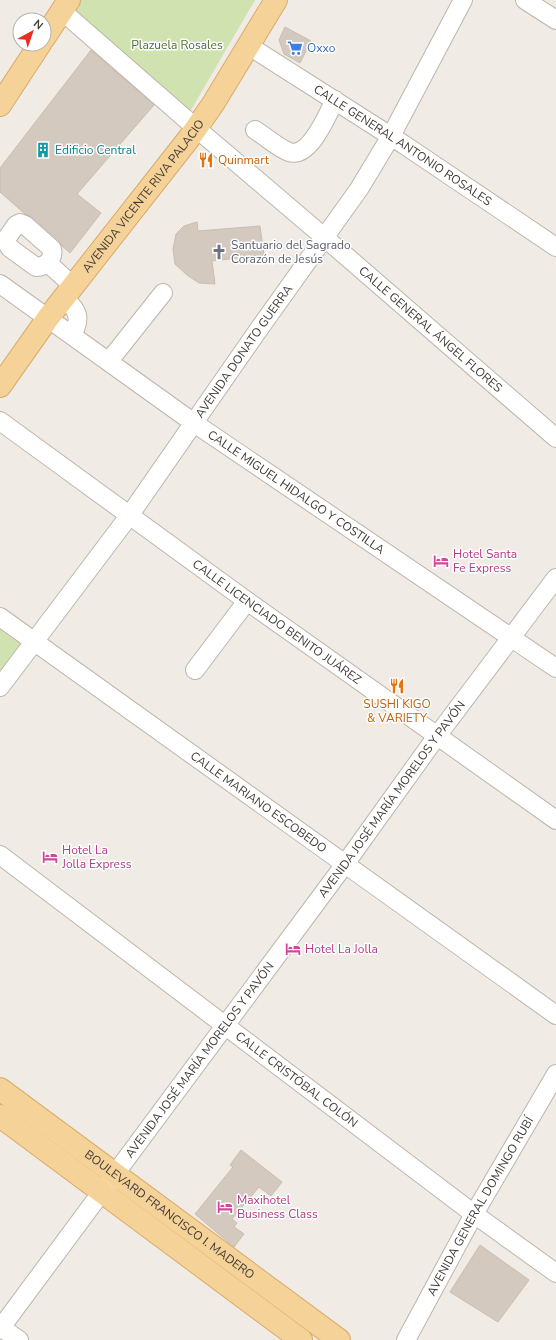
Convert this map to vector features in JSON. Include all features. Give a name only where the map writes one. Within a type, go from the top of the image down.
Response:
[{"type":"main road","name":"AVENIDA VICENTE RIVA PALACIO","points":[[0,386],[48,318],[155,183],[214,104],[276,0]]},
{"type":"main road","points":[[52,25],[65,4]]},
{"type":"main road","points":[[0,106],[35,52]]},
{"type":"main road","name":"BOULEVARD FRANCISCO I. MADERO","points":[[0,1089],[339,1340]]},
{"type":"main road","name":"BOULEVARD FRANCISCO I. MADERO","points":[[0,1116],[301,1340]]},
{"type":"street","name":"AVENIDA DONATO GUERRA","points":[[0,687],[129,516],[259,328],[359,189],[391,136],[462,0]]},
{"type":"street","points":[[525,0],[556,20]]},
{"type":"street","name":"CALLE GENERAL ÁNGEL FLORES","points":[[65,4],[196,128],[556,438]]},
{"type":"street","name":"CALLE GENERAL ANTONIO ROSALES","points":[[249,46],[391,136],[556,247]]},
{"type":"street","points":[[255,130],[289,152],[298,153],[307,148],[315,137],[335,100]]},
{"type":"street","points":[[48,263],[69,292],[72,305],[76,310],[78,324],[72,335]]},
{"type":"street","name":"CALLE MIGUEL HIDALGO Y COSTILLA","points":[[0,284],[194,422],[556,668]]},
{"type":"street","points":[[109,362],[163,293]]},
{"type":"street","name":"CALLE LICENCIADO BENITO JUÁREZ","points":[[0,421],[247,601],[556,820]]},
{"type":"street","name":"AVENIDA JOSÉ MARÍA MORELOS Y PAVÓN","points":[[0,1328],[345,864],[437,736],[556,578]]},
{"type":"street","points":[[196,670],[247,601]]},
{"type":"street","name":"CALLE MARIANO ESCOBEDO","points":[[0,617],[556,1015]]},
{"type":"street","name":"CALLE CRISTÓBAL COLÓN","points":[[0,855],[474,1214],[556,1273]]},
{"type":"street","name":"AVENIDA GENERAL DOMINGO RUBÍ","points":[[406,1340],[474,1214],[556,1074]]},
{"type":"street","points":[[0,1328],[19,1340]]},
{"type":"green space","name":"Plazuela Rosales","points":[[75,0],[255,0],[188,115],[68,11]]},
{"type":"green space","points":[[0,625],[26,643],[0,677]]},
{"type":"building","name":"Oxxo","points":[[285,27],[311,41],[300,63],[284,54],[279,40]]},
{"type":"building","name":"Edificio Central","points":[[91,50],[154,105],[77,194],[101,213],[70,253],[32,217],[25,214],[0,192],[0,168]]},
{"type":"building","name":"Santuario del Sagrado Corazón de Jesús","points":[[197,222],[198,231],[260,226],[264,255],[212,261],[215,284],[199,283],[175,264],[173,249],[176,234],[184,226]]},
{"type":"building","points":[[241,1150],[282,1182],[271,1196],[259,1187],[232,1219],[237,1223],[234,1227],[244,1234],[234,1247],[195,1214],[233,1167],[230,1165]]},
{"type":"building","points":[[480,1245],[529,1280],[498,1322],[450,1292]]},
{"type":"place","name":"Oxxo","points":[[295,48]]},
{"type":"place","name":"Edificio Central","points":[[43,150]]},
{"type":"place","name":"Quinmart","points":[[206,160]]},
{"type":"place","name":"Santuario del Sagrado Corazón de Jesús","points":[[219,252]]},
{"type":"place","name":"Hotel Santa Fe Express","points":[[441,561]]},
{"type":"place","name":"SUSHI KIGO & VARIETY","points":[[397,686]]},
{"type":"place","name":"Hotel La Jolla Express","points":[[50,857]]},
{"type":"place","name":"Hotel La Jolla","points":[[293,949]]},
{"type":"place","name":"Maxihotel Business Class","points":[[225,1207]]}]
